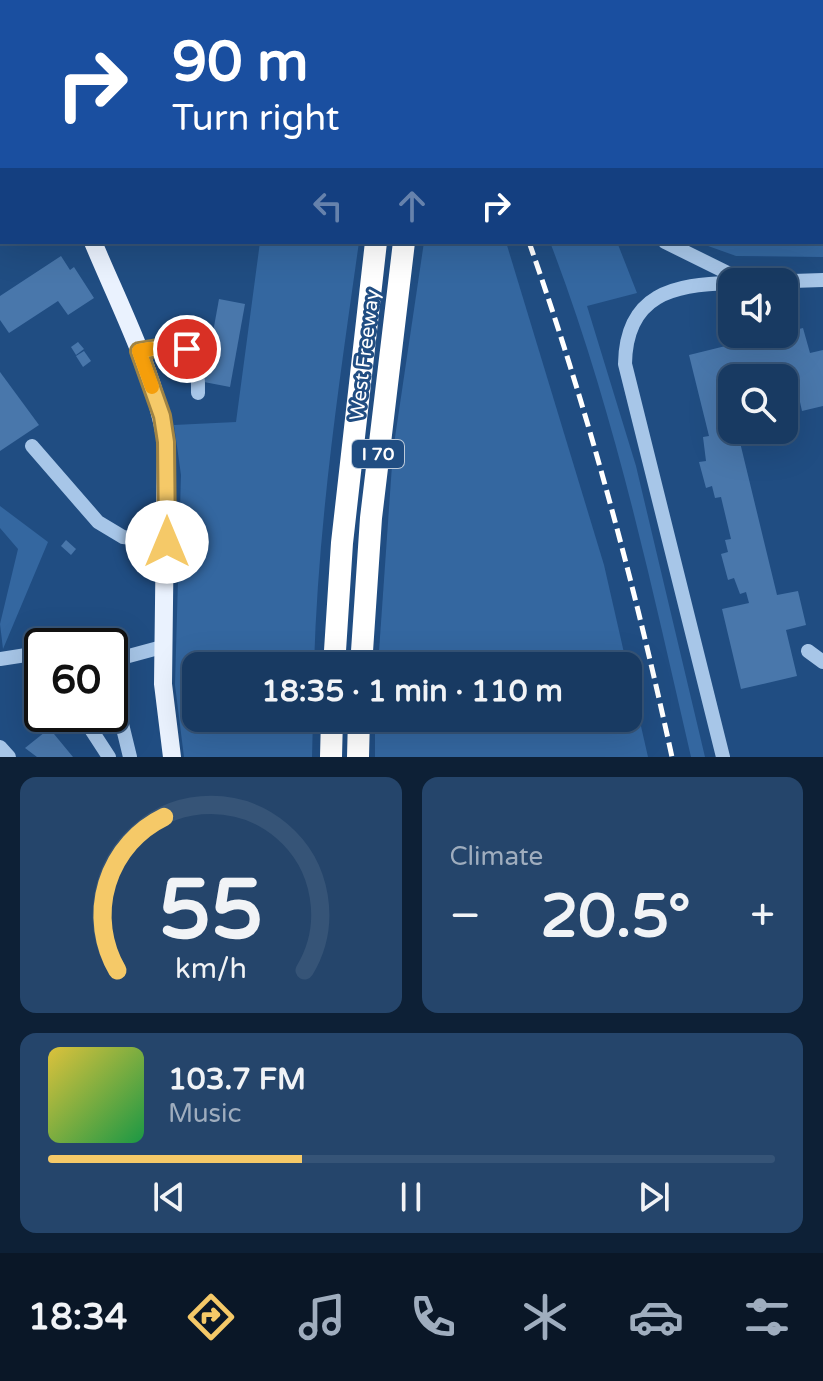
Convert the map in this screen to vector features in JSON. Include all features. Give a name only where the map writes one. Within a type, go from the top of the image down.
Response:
[{"type":"highway","name":"West Freeway","points":[[335,652],[342,543],[376,244]]},
{"type":"highway","name":"West Freeway","points":[[362,652],[371,518],[404,244]]},
{"type":"highway","points":[[331,757],[332,732]]},
{"type":"highway","points":[[358,757],[359,732]]},
{"type":"main road","points":[[94,244],[139,351],[162,416],[166,442],[167,542],[162,647],[164,711],[172,757]]},
{"type":"lane","points":[[669,244],[718,268]]},
{"type":"lane","points":[[798,281],[823,280]]},
{"type":"lane","points":[[718,283],[698,284],[656,297],[641,311],[626,346],[625,364],[723,757]]},
{"type":"lane","points":[[139,351],[176,345],[187,349],[198,365],[198,393]]},
{"type":"lane","points":[[32,446],[98,522],[123,537],[167,542]]},
{"type":"lane","points":[[128,656],[162,647]]},
{"type":"lane","points":[[808,651],[823,662]]},
{"type":"lane","points":[[0,659],[24,656]]},
{"type":"lane","points":[[93,732],[109,757]]},
{"type":"lane","points":[[124,732],[130,757]]},
{"type":"lane","points":[[0,747],[9,757]]},
{"type":"shaded area","points":[[260,244],[359,244],[325,507],[315,652],[182,652],[182,732],[313,732],[312,757],[184,757],[175,685],[181,475],[174,425],[236,422]]},
{"type":"shaded area","points":[[424,244],[507,244],[604,565],[624,652],[379,652],[393,451]]},
{"type":"shaded area","points":[[551,244],[618,244],[637,293],[587,306],[636,466],[705,757],[691,757],[646,562],[612,432]]},
{"type":"shaded area","points":[[703,244],[823,244],[823,257],[736,256]]},
{"type":"shaded area","points":[[0,506],[48,542],[3,649],[0,624],[18,549],[0,528]]},
{"type":"shaded area","points":[[642,731],[648,757],[375,757],[375,732]]},
{"type":"building","points":[[61,256],[70,270],[74,267],[94,298],[68,315],[58,301],[9,333],[0,320],[0,296]]},
{"type":"building","points":[[219,299],[245,304],[230,387],[204,382]]},
{"type":"building","points":[[798,326],[799,329],[803,328],[810,353],[823,350],[823,406],[802,411],[798,393],[798,364],[718,364],[718,444],[740,444],[777,595],[798,591],[806,625],[786,630],[797,676],[741,689],[722,609],[749,603],[746,592],[740,594],[734,578],[728,580],[721,554],[728,552],[725,540],[731,539],[721,497],[715,498],[712,486],[706,488],[699,462],[706,461],[703,437],[709,436],[689,355],[718,348],[798,348]]},
{"type":"building","points":[[78,342],[84,349],[76,355],[71,347]]},
{"type":"building","points":[[84,351],[91,361],[83,367],[76,356]]},
{"type":"building","points":[[0,372],[39,425],[0,451]]},
{"type":"building","points":[[66,540],[76,549],[71,555],[61,546]]},
{"type":"building","points":[[45,732],[53,732],[73,757],[37,757],[25,748]]},
{"type":"railway","points":[[530,244],[571,369],[608,497],[672,757]]},
{"type":"slow traffic","points":[[150,349],[139,351],[152,387]]},
{"type":"route","points":[[167,542],[166,442],[162,416],[139,351],[176,345],[187,349]]}]
